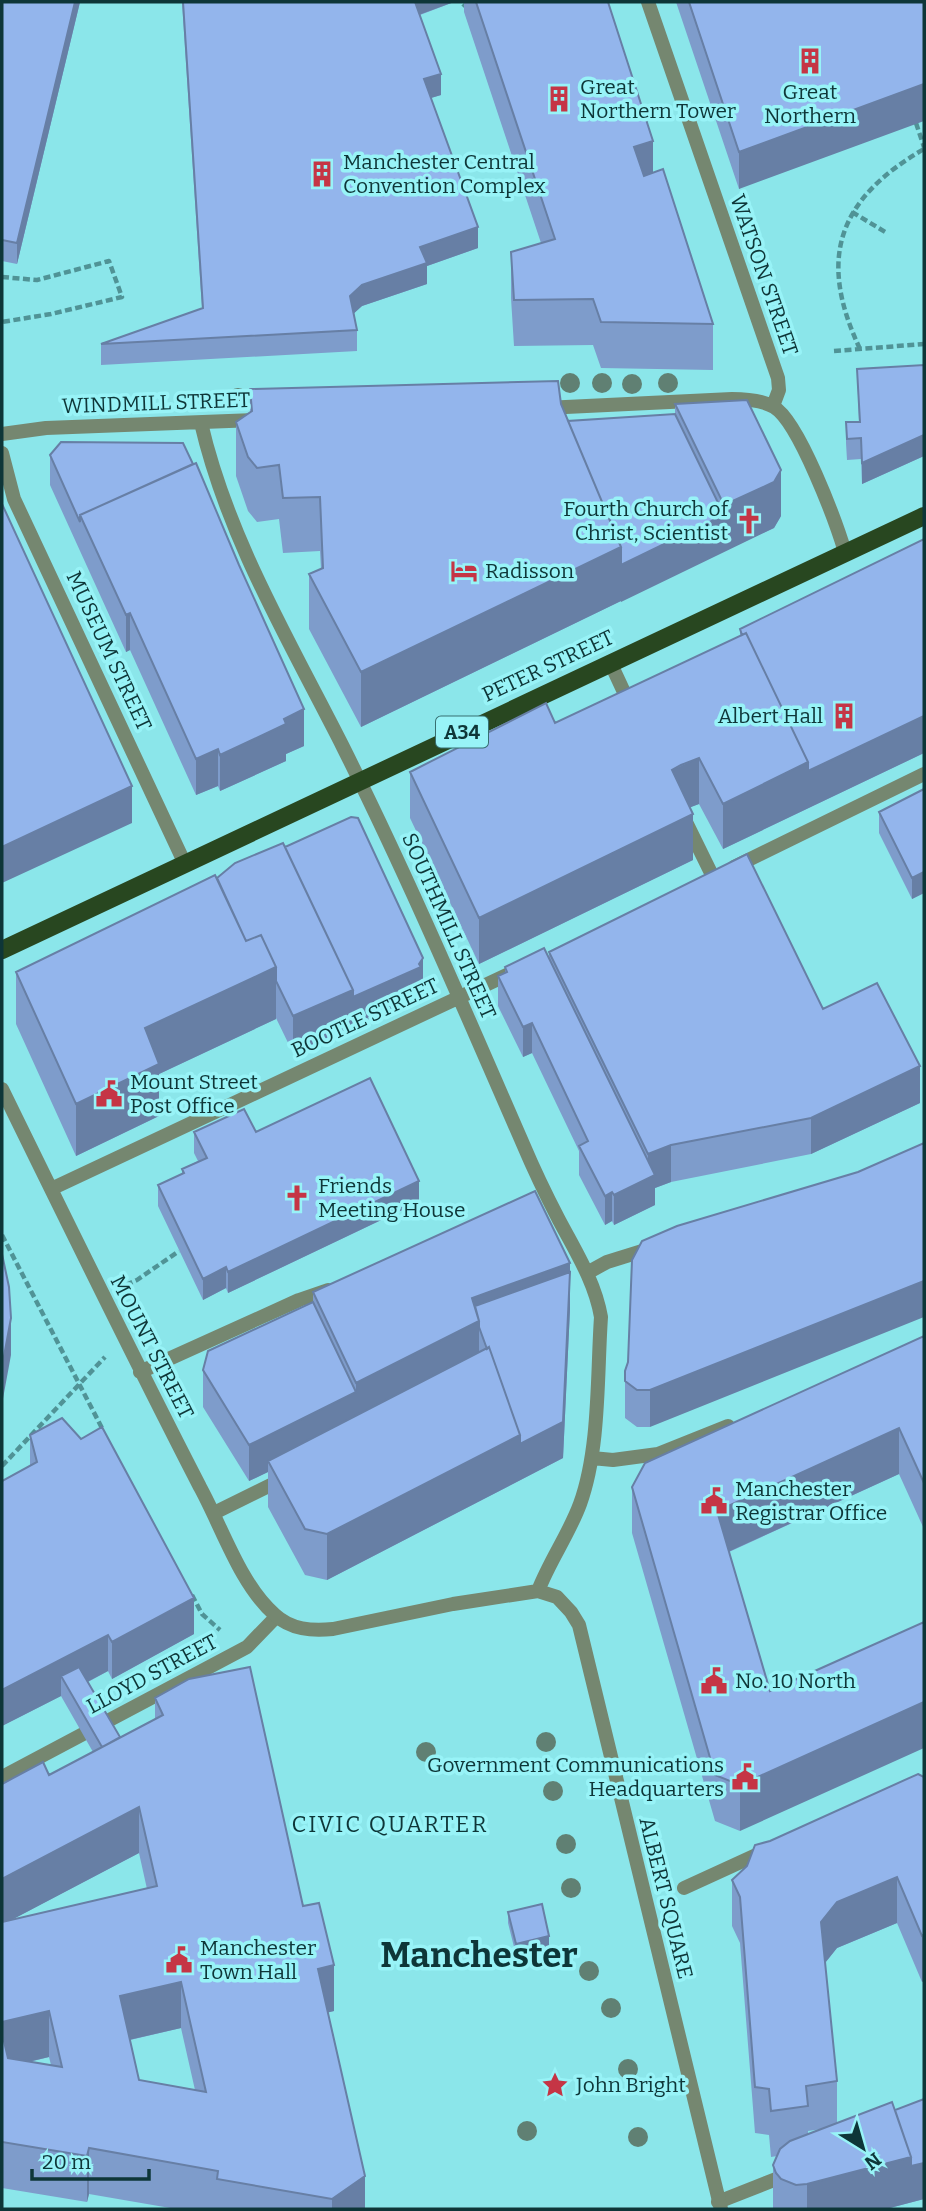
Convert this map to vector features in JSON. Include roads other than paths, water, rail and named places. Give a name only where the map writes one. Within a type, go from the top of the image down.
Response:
[{"type":"main road","name":"PETER STREET","points":[[2,950],[924,516]]},
{"type":"street","name":"WATSON STREET","points":[[648,2],[773,362],[779,390],[773,406]]},
{"type":"street","points":[[532,408],[732,398],[773,406],[790,424],[834,515],[845,552]]},
{"type":"street","points":[[573,407],[574,426]]},
{"type":"street","name":"WINDMILL STREET","points":[[2,434],[47,428],[270,420]]},
{"type":"street","name":"SOUTHMILL STREET","points":[[201,423],[233,527],[289,645],[359,780],[459,998],[539,1193],[587,1273],[597,1297],[601,1317],[592,1458]]},
{"type":"street","name":"MUSEUM STREET","points":[[2,453],[14,499],[186,863]]},
{"type":"street","points":[[611,662],[637,719]]},
{"type":"street","points":[[681,811],[707,880],[924,774]]},
{"type":"street","name":"BOOTLE STREET","points":[[51,1189],[532,963]]},
{"type":"street","name":"MOUNT STREET","points":[[2,1088],[126,1344],[249,1584],[276,1616]]},
{"type":"street","points":[[587,1273],[607,1262],[661,1246]]},
{"type":"street","points":[[140,1372],[299,1300],[344,1285]]},
{"type":"street","points":[[276,1616],[295,1628],[314,1631],[453,1604],[538,1591],[547,1567],[562,1543],[580,1504],[592,1458],[613,1460],[658,1454],[747,1418]]},
{"type":"street","points":[[214,1513],[296,1472]]},
{"type":"street","name":"ALBERT SQUARE","points":[[538,1591],[557,1597],[579,1625],[719,2206]]},
{"type":"street","name":"LLOYD STREET","points":[[2,1777],[247,1647],[276,1616]]},
{"type":"street","points":[[684,1888],[785,1842]]},
{"type":"street","points":[[719,2206],[807,2168]]},
{"type":"place","name":"Great Northern","points":[[810,61]]},
{"type":"place","name":"Great Northern Tower","points":[[559,99]]},
{"type":"place","name":"Manchester Central Convention Complex","points":[[322,174]]},
{"type":"place","name":"Fourth Church of Christ, Scientist","points":[[749,521]]},
{"type":"place","name":"Radisson","points":[[464,571]]},
{"type":"place","name":"Albert Hall","points":[[844,716]]},
{"type":"place","name":"Mount Street Post Office","points":[[109,1094]]},
{"type":"place","name":"Friends Meeting House","points":[[297,1198]]},
{"type":"place","name":"Manchester Registrar Office","points":[[714,1501]]},
{"type":"place","name":"No. 10 North","points":[[714,1681]]},
{"type":"place","name":"Government Communications Headquarters","points":[[745,1777]]},
{"type":"place","name":"Manchester Town Hall","points":[[179,1960]]},
{"type":"place","name":"John Bright","points":[[555,2085]]},
{"type":"district","name":"CIVIC QUARTER","points":[[390,1824]]},
{"type":"district","name":"Manchester","points":[[479,1955]]}]
